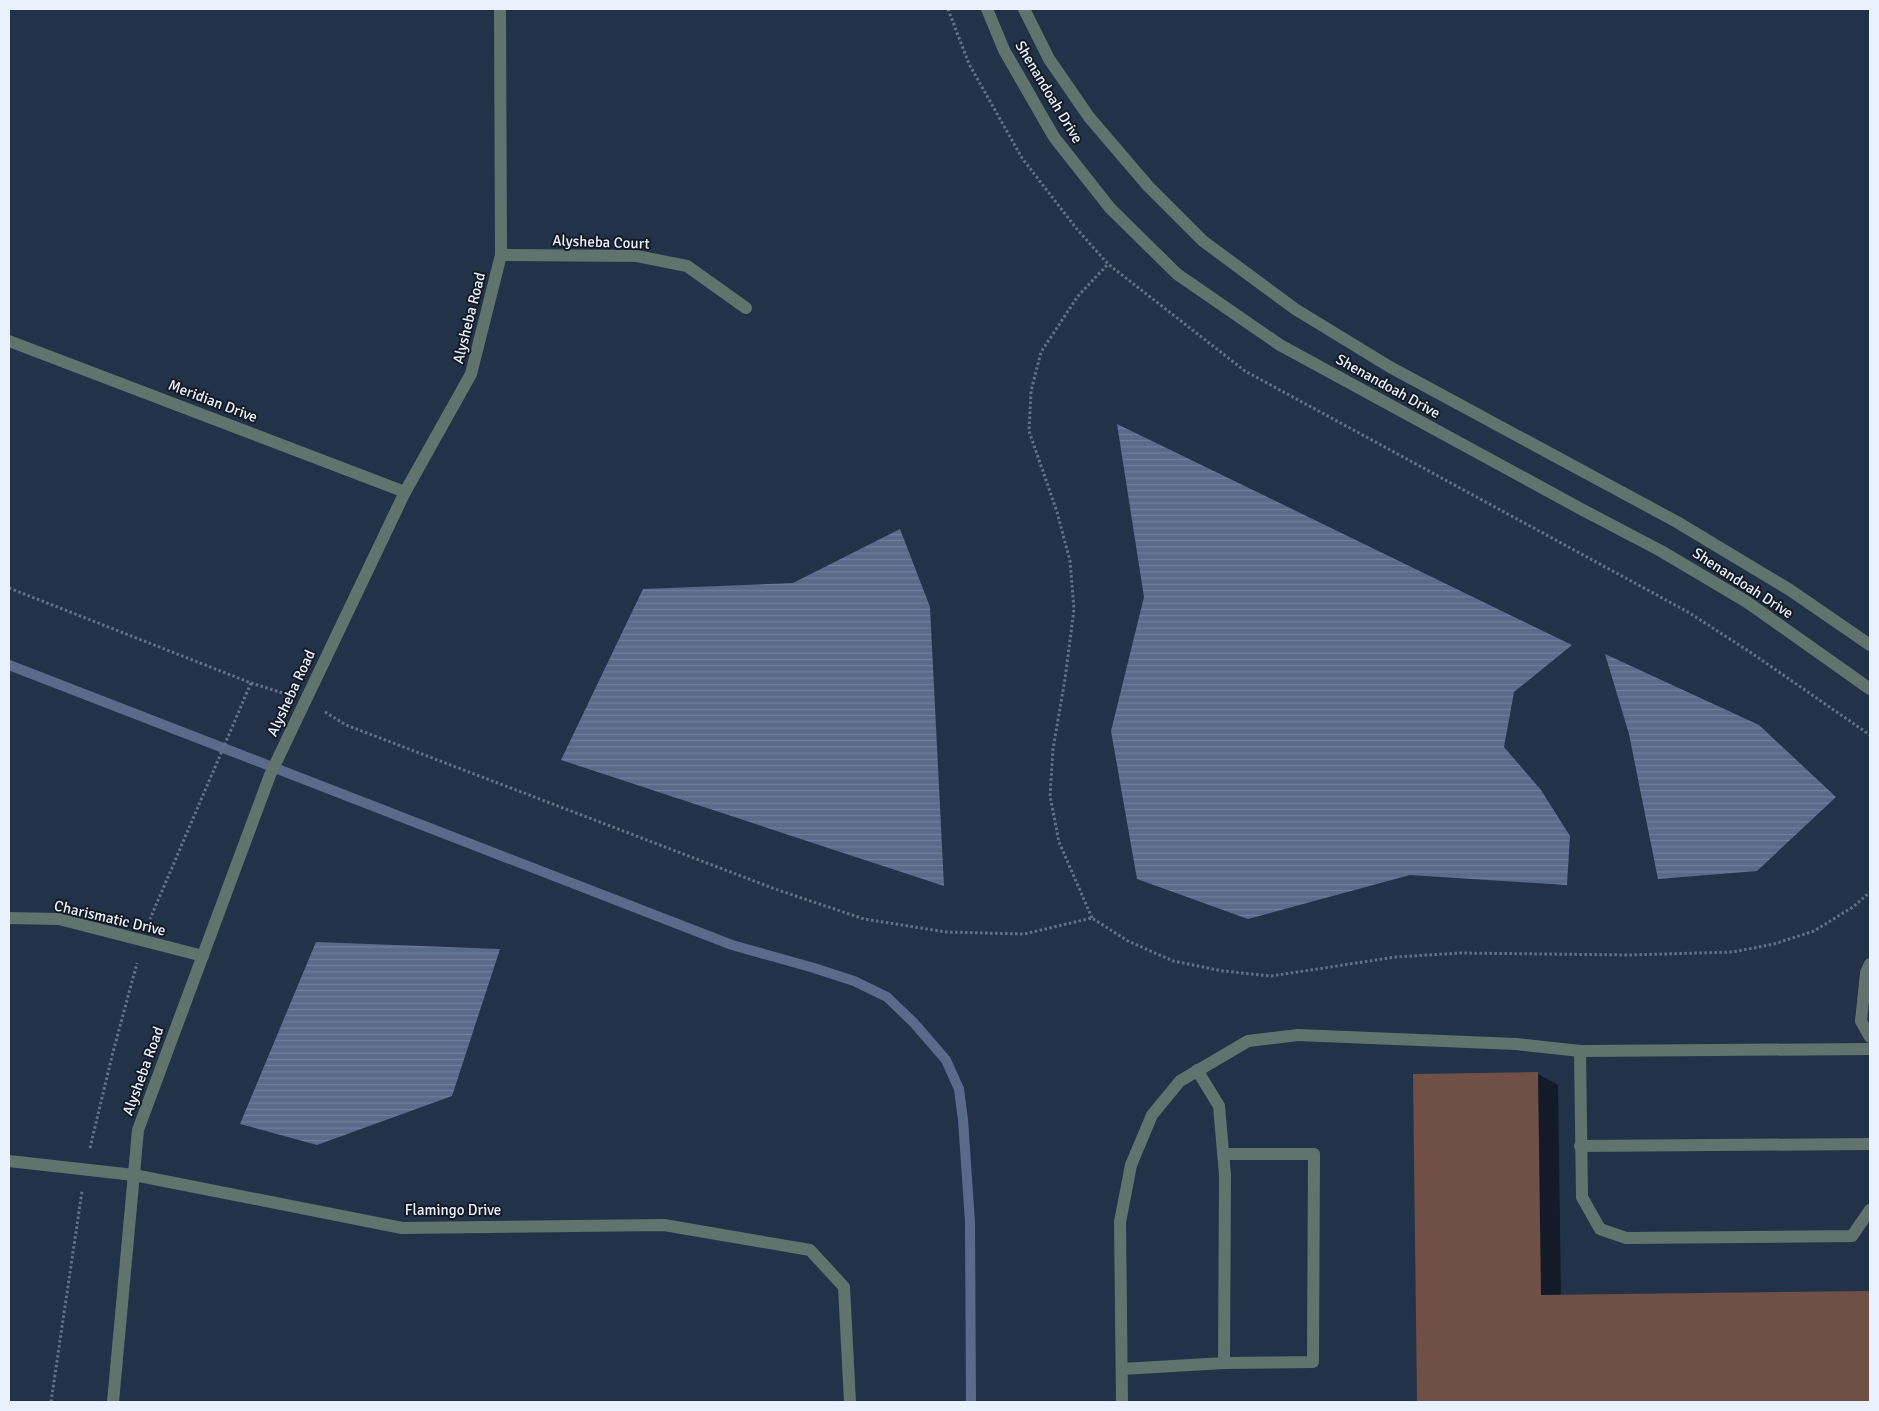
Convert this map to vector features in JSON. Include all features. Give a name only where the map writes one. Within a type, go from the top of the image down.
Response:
[{"type":"street","name":"Alysheba Road","points":[[113,1402],[138,1130],[270,775],[405,492],[472,374],[501,255],[500,9]]},
{"type":"street","name":"Shenandoah Drive","points":[[987,9],[1004,50],[1054,137],[1110,208],[1177,274],[1280,345],[1661,551],[1732,593],[1870,689]]},
{"type":"street","name":"Shenandoah Drive","points":[[1024,9],[1049,60],[1090,117],[1148,186],[1203,241],[1295,309],[1382,362],[1677,522],[1790,590],[1870,645]]},
{"type":"street","name":"Alysheba Court","points":[[501,255],[637,256],[687,266],[746,308]]},
{"type":"street","name":"Meridian Drive","points":[[9,342],[405,492]]},
{"type":"street","name":"Charismatic Drive","points":[[9,918],[59,919],[203,956]]},
{"type":"street","points":[[1870,964],[1866,973],[1861,1021],[1870,1037]]},
{"type":"street","points":[[1122,1402],[1120,1222],[1131,1165],[1152,1114],[1180,1081],[1248,1041],[1298,1035],[1516,1044],[1580,1051],[1870,1049]]},
{"type":"street","points":[[1580,1051],[1582,1196],[1600,1229],[1626,1238],[1852,1236],[1870,1210]]},
{"type":"street","points":[[1197,1070],[1219,1106],[1224,1154],[1226,1176],[1224,1363]]},
{"type":"street","points":[[1580,1146],[1870,1144]]},
{"type":"street","points":[[1122,1369],[1224,1363],[1313,1362],[1314,1154],[1224,1154]]},
{"type":"street","name":"Flamingo Drive","points":[[9,1161],[134,1175],[402,1228],[664,1225],[810,1250],[844,1287],[850,1402]]},
{"type":"path","points":[[1108,264],[1078,296],[1041,352],[1032,391],[1029,431],[1057,512],[1070,561],[1074,609],[1053,749],[1050,796],[1059,842],[1092,918],[1128,941],[1173,961],[1223,971],[1271,976],[1396,957],[1460,953],[1628,955],[1733,952],[1774,944],[1814,931],[1854,907],[1870,892]]},
{"type":"path","points":[[251,683],[306,700],[346,725],[774,888],[864,919],[946,932],[1024,934],[1092,918]]},
{"type":"water","points":[[1117,424],[1572,645],[1514,692],[1504,747],[1541,790],[1570,836],[1567,885],[1410,875],[1248,919],[1137,879],[1111,731],[1144,597]]},
{"type":"water","points":[[900,529],[930,607],[944,886],[561,760],[643,589],[793,583]]},
{"type":"water","points":[[1605,654],[1759,725],[1836,797],[1757,871],[1658,879],[1629,734]]},
{"type":"water","points":[[316,942],[500,949],[452,1096],[317,1145],[240,1124]]},
{"type":"building","points":[[1538,1072],[1541,1295],[1870,1291],[1870,1402],[1417,1402],[1413,1074]]},
{"type":"waterway","points":[[9,665],[732,945],[854,981],[887,997],[914,1023],[946,1060],[959,1089],[970,1222],[971,1402]]}]
